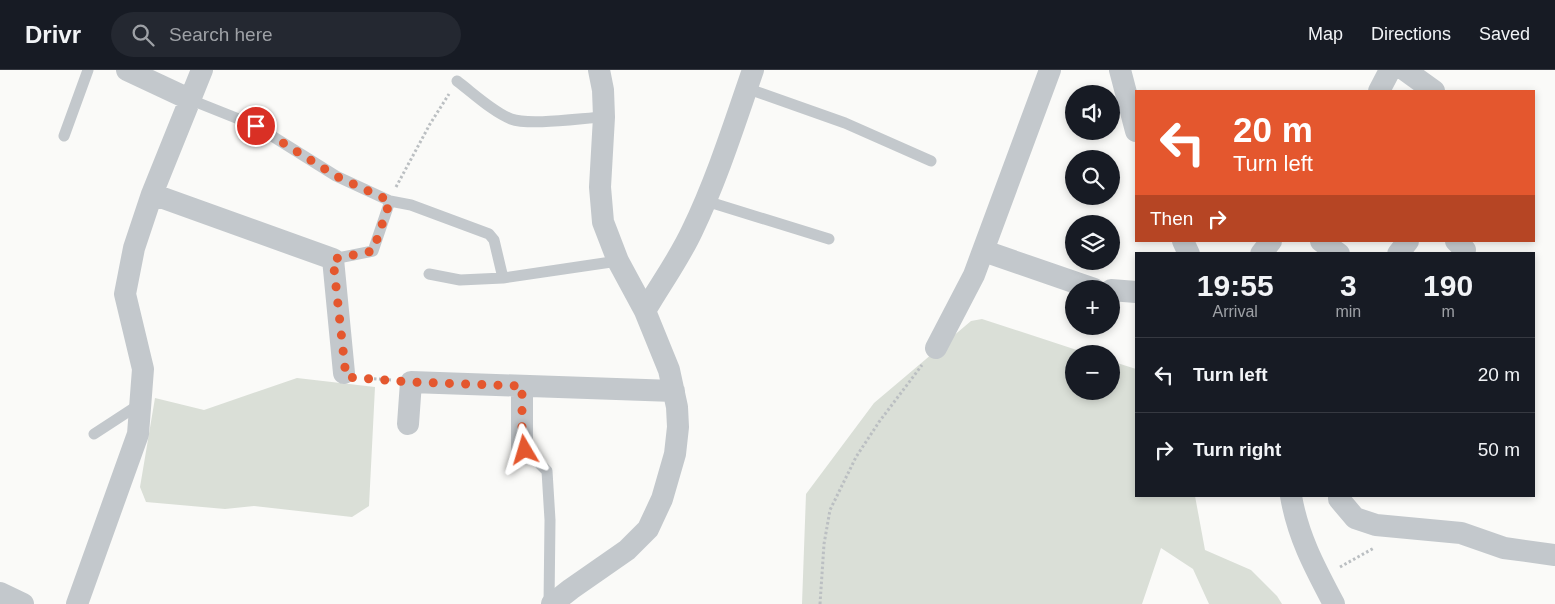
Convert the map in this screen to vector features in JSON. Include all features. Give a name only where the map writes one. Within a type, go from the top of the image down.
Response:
[{"type":"street","points":[[127,70],[191,100]]},
{"type":"street","points":[[77,604],[138,434],[142,369],[125,294],[134,248],[152,194],[202,70]]},
{"type":"street","points":[[550,604],[627,550],[648,529],[662,499],[675,454],[678,427],[677,407],[669,370],[645,311],[618,261],[603,222],[600,187],[604,116],[603,90],[599,70]]},
{"type":"street","points":[[936,348],[974,275],[984,251],[1050,70]]},
{"type":"street","points":[[1120,70],[1135,127]]},
{"type":"street","points":[[1380,90],[1390,70]]},
{"type":"street","points":[[1405,70],[1433,90]]},
{"type":"street","points":[[645,311],[691,234],[706,201],[750,79]]},
{"type":"street","points":[[152,194],[333,259],[344,373]]},
{"type":"street","points":[[1322,242],[1336,252]]},
{"type":"street","points":[[1400,252],[1407,242]]},
{"type":"street","points":[[984,251],[1068,280]]},
{"type":"street","points":[[1120,291],[1135,292]]},
{"type":"street","points":[[408,424],[411,382],[674,391]]},
{"type":"street","points":[[522,386],[522,447],[532,457]]},
{"type":"street","points":[[1291,497],[1305,547],[1334,604]]},
{"type":"street","points":[[1339,497],[1355,518],[1376,525],[1461,533],[1504,548],[1555,555]]},
{"type":"street","points":[[0,593],[23,604]]},
{"type":"lane","points":[[64,136],[88,70]]},
{"type":"lane","points":[[750,79],[931,161]]},
{"type":"lane","points":[[458,81],[498,112],[512,120],[530,122],[604,116]]},
{"type":"lane","points":[[191,100],[256,126],[336,176],[390,201],[411,205],[489,234],[494,240],[503,278]]},
{"type":"lane","points":[[333,259],[373,251],[390,201]]},
{"type":"lane","points":[[706,201],[829,239]]},
{"type":"lane","points":[[429,274],[460,280],[503,278],[618,261]]},
{"type":"lane","points":[[94,434],[140,404]]},
{"type":"lane","points":[[532,457],[547,472],[550,520],[550,604]]},
{"type":"path","points":[[390,201],[430,124],[458,81]]},
{"type":"path","points":[[820,604],[824,544],[830,510],[856,457],[901,392],[936,348]]},
{"type":"path","points":[[344,373],[346,377],[411,382]]},
{"type":"path","points":[[1320,578],[1376,547],[1390,526]]},
{"type":"shaded area","points":[[982,319],[1065,346],[1065,400],[1120,400],[1120,364],[1135,369],[1135,497],[1195,497],[1205,550],[1251,570],[1277,596],[1282,604],[1209,604],[1193,569],[1161,548],[1142,604],[802,604],[806,494],[874,403],[971,321]]},
{"type":"shaded area","points":[[297,378],[375,387],[369,506],[352,517],[254,506],[225,509],[146,502],[140,487],[155,398],[204,410]]},
{"type":"route","points":[[256,126],[336,176],[390,201],[373,251],[333,259],[344,373],[346,377],[411,382],[522,386],[522,447],[525,450]]}]
